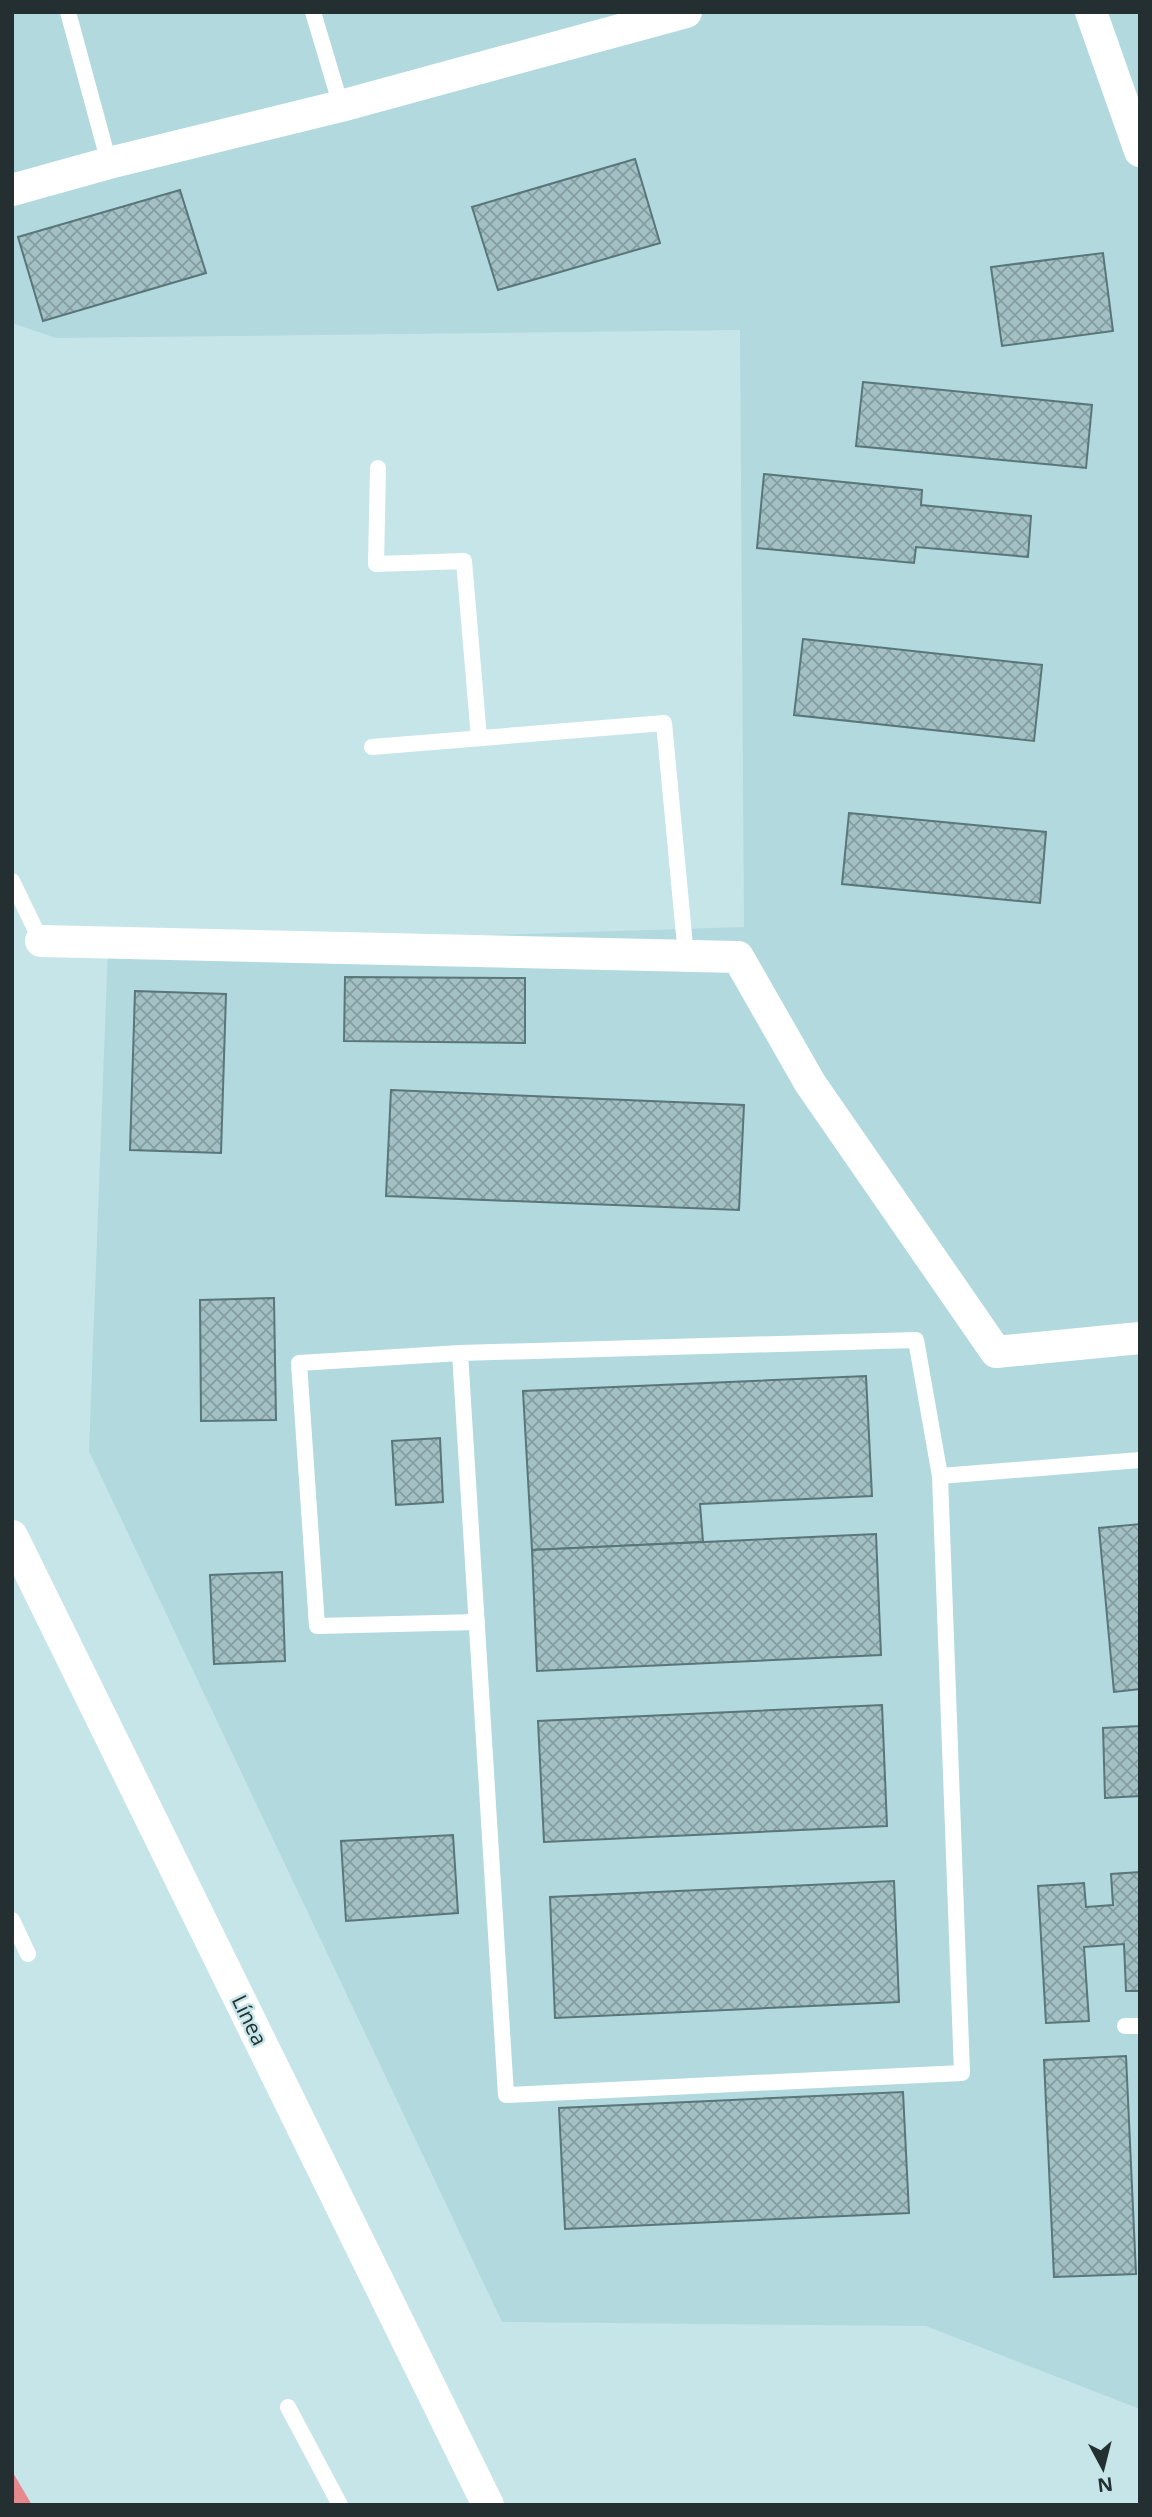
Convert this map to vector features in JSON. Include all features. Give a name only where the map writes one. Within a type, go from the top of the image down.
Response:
[{"type":"street","points":[[12,190],[109,163],[341,106],[686,12]]},
{"type":"street","points":[[1091,12],[1140,151]]},
{"type":"street","points":[[41,941],[738,957],[810,1083],[996,1352],[1140,1338]]},
{"type":"street","name":"Línea","points":[[12,1536],[488,2505]]},
{"type":"lane","points":[[68,12],[109,163]]},
{"type":"lane","points":[[313,12],[341,106]]},
{"type":"lane","points":[[378,468],[376,564],[464,561],[479,738]]},
{"type":"lane","points":[[372,747],[664,723],[687,956]]},
{"type":"lane","points":[[12,881],[41,941]]},
{"type":"lane","points":[[460,1353],[477,1622],[506,2095],[962,2073],[940,1476],[916,1340],[460,1353],[299,1363],[317,1626],[477,1622]]},
{"type":"lane","points":[[940,1476],[1140,1460]]},
{"type":"lane","points":[[12,1920],[28,1954]]},
{"type":"lane","points":[[288,2407],[340,2505]]},
{"type":"shaded area","points":[[12,12],[1138,12],[1140,2409],[926,2326],[502,2322],[89,1451],[108,947],[744,927],[740,330],[56,338],[12,323]]},
{"type":"green space","points":[[12,2471],[32,2505],[12,2505]]},
{"type":"building","points":[[635,159],[660,243],[498,290],[472,207]]},
{"type":"building","points":[[180,190],[206,273],[43,321],[18,237]]},
{"type":"building","points":[[1103,253],[1113,331],[1002,346],[991,267]]},
{"type":"building","points":[[863,382],[1092,405],[1086,468],[856,446]]},
{"type":"building","points":[[764,474],[922,490],[921,505],[1031,516],[1028,557],[916,547],[914,563],[757,548]]},
{"type":"building","points":[[803,639],[1042,665],[1034,741],[794,715]]},
{"type":"building","points":[[849,813],[1046,832],[1040,903],[842,884]]},
{"type":"building","points":[[345,977],[525,978],[525,1043],[344,1041]]},
{"type":"building","points":[[135,991],[226,994],[221,1153],[130,1150]]},
{"type":"building","points":[[391,1090],[744,1105],[739,1210],[386,1196]]},
{"type":"building","points":[[274,1298],[276,1420],[201,1421],[200,1300]]},
{"type":"building","points":[[866,1376],[872,1496],[700,1504],[703,1542],[532,1550],[523,1391]]},
{"type":"building","points":[[440,1438],[443,1502],[396,1505],[392,1441]]},
{"type":"building","points":[[1140,1524],[1140,1689],[1114,1692],[1099,1528]]},
{"type":"building","points":[[876,1534],[881,1655],[537,1671],[532,1550]]},
{"type":"building","points":[[282,1572],[285,1661],[214,1664],[210,1575]]},
{"type":"building","points":[[882,1705],[887,1826],[544,1842],[538,1721]]},
{"type":"building","points":[[1140,1726],[1140,1796],[1105,1798],[1103,1728]]},
{"type":"building","points":[[453,1835],[458,1913],[346,1921],[341,1841]]},
{"type":"building","points":[[1140,1872],[1140,1991],[1126,1991],[1124,1944],[1084,1947],[1089,2021],[1046,2023],[1038,1886],[1084,1883],[1086,1907],[1113,1905],[1111,1874]]},
{"type":"building","points":[[894,1881],[899,2002],[555,2018],[550,1897]]},
{"type":"building","points":[[1126,2056],[1136,2274],[1054,2277],[1044,2060]]},
{"type":"building","points":[[903,2092],[909,2213],[565,2229],[559,2108]]}]
